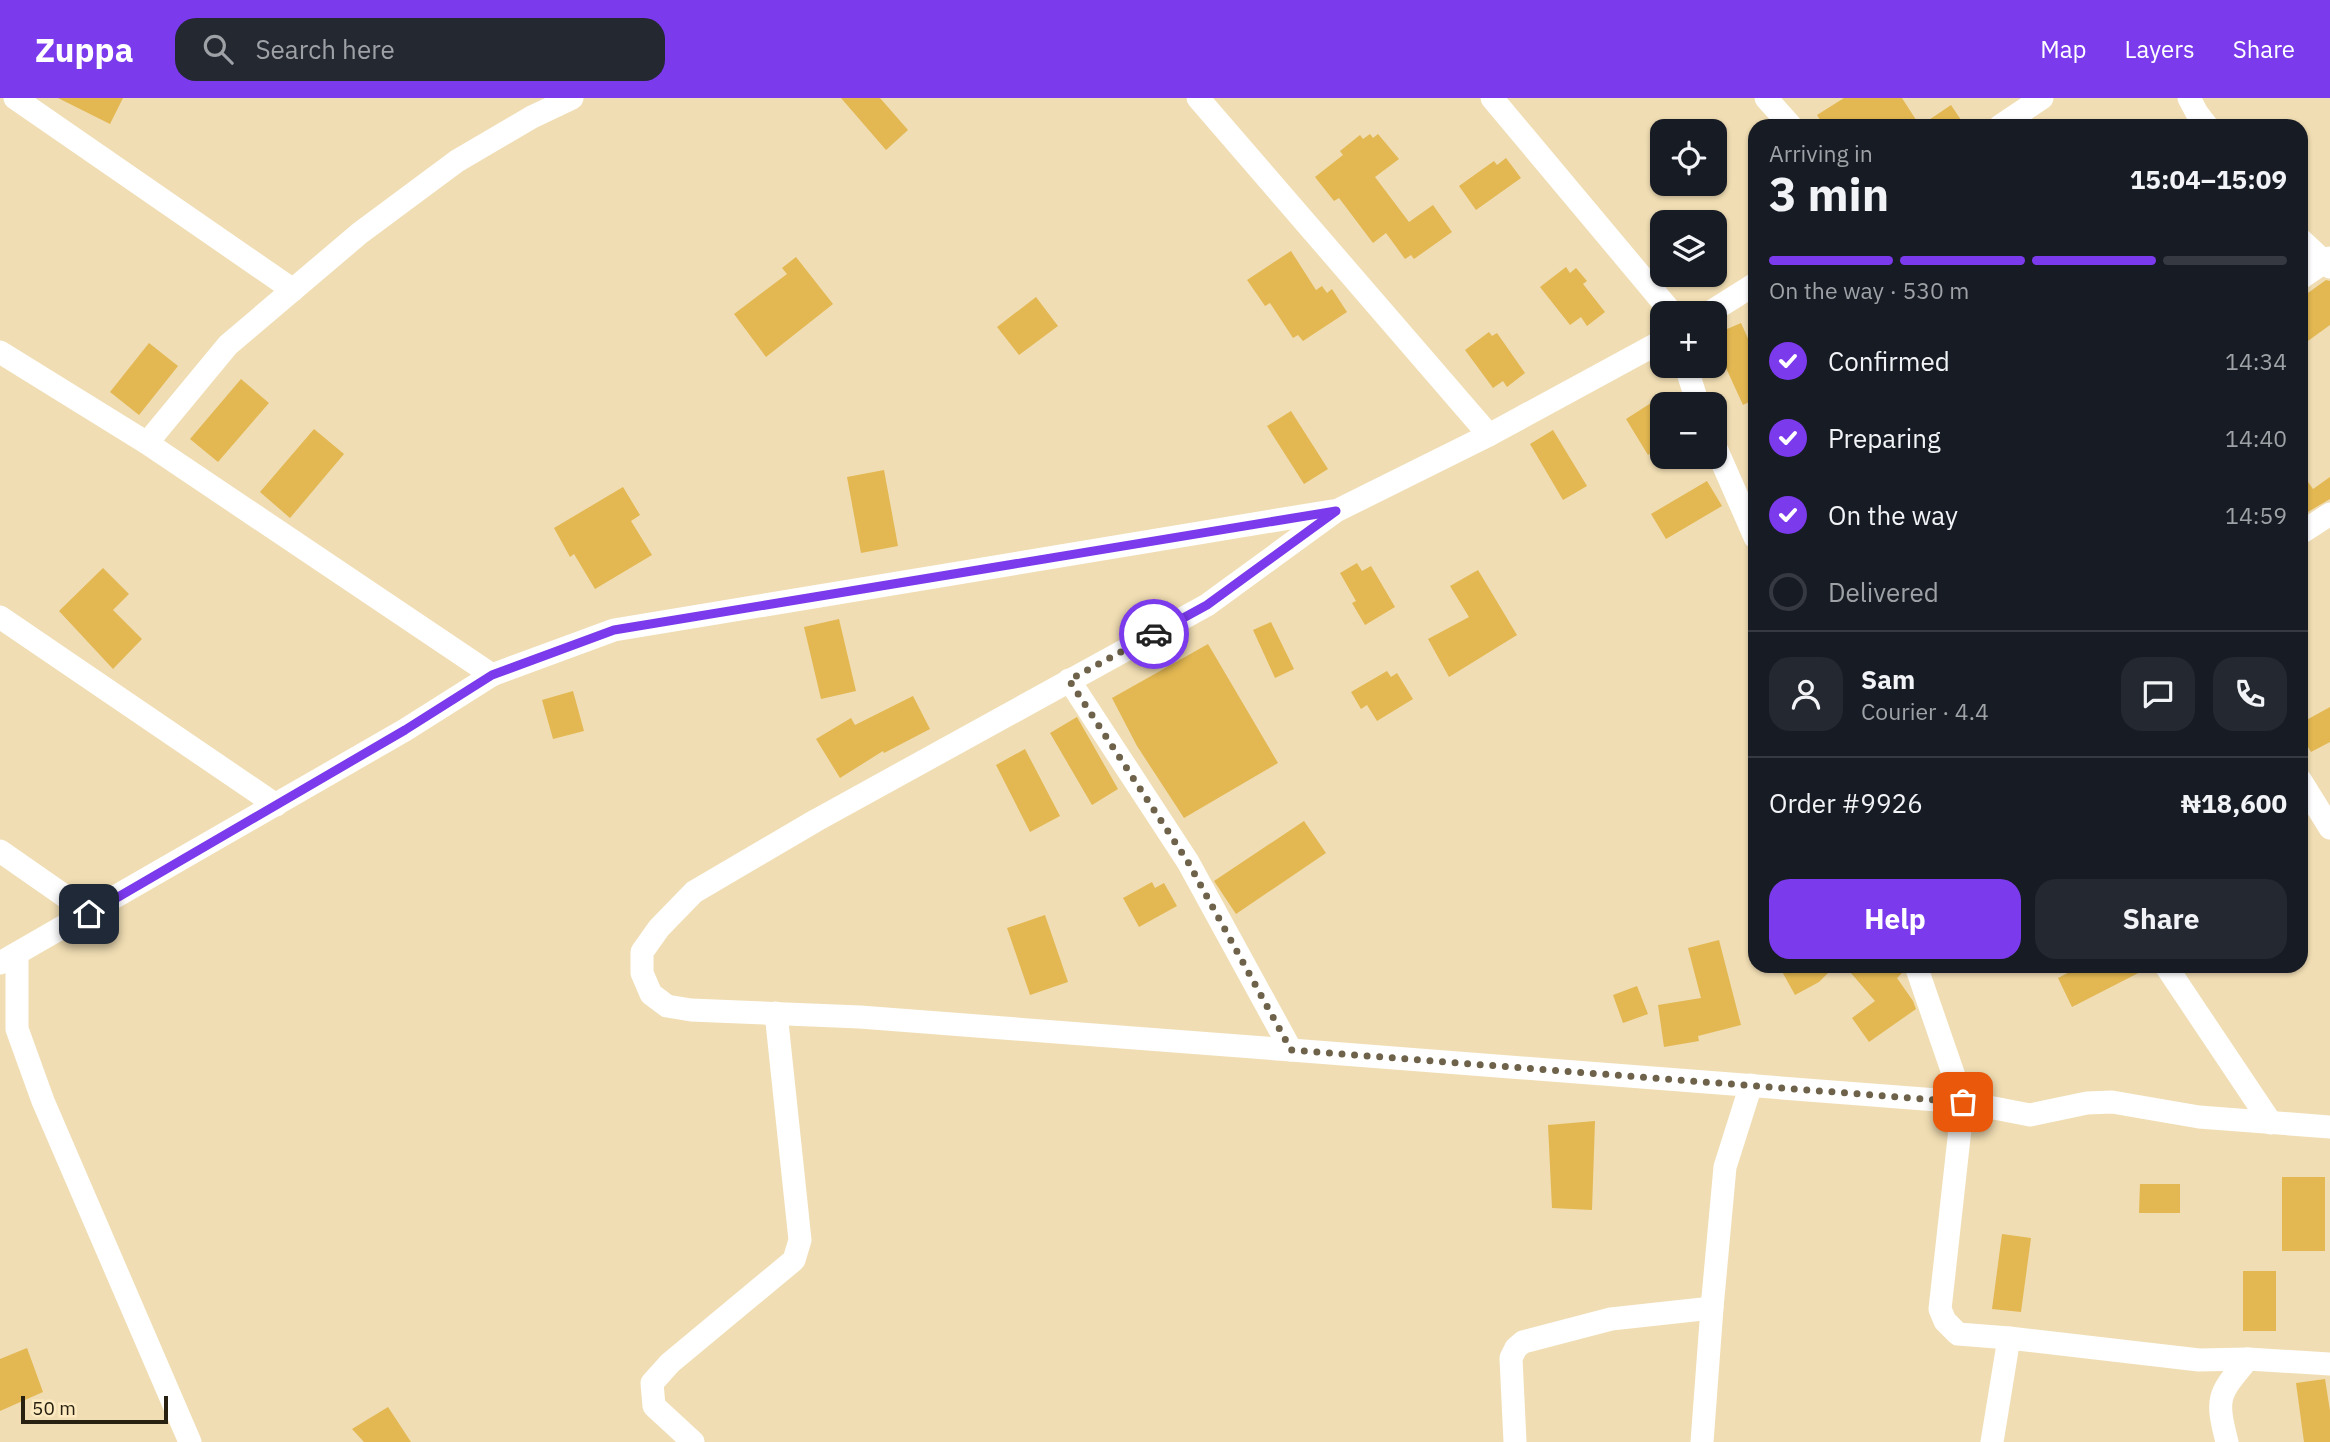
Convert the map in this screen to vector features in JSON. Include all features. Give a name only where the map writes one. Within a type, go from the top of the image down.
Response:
[{"type":"street","points":[[15,98],[293,290]]},
{"type":"street","points":[[147,443],[228,345],[360,233],[457,161],[532,117],[572,98]]},
{"type":"street","points":[[1198,98],[1489,435]]},
{"type":"street","points":[[1492,98],[1662,301]]},
{"type":"street","points":[[1766,98],[1785,119]]},
{"type":"street","points":[[2010,119],[2042,98]]},
{"type":"street","points":[[2189,98],[2201,119]]},
{"type":"street","points":[[2308,246],[2328,262],[2308,274]]},
{"type":"street","points":[[1727,302],[1748,288]]},
{"type":"street","points":[[1650,348],[1489,435],[1336,511],[1207,605],[815,821],[694,892],[659,928],[642,952],[642,973],[651,994],[667,1006],[691,1010],[860,1017],[1751,1085],[1963,1102],[2030,1115],[2077,1104],[2112,1102],[2199,1117],[2330,1127]]},
{"type":"street","points":[[0,352],[147,443],[492,675]]},
{"type":"street","points":[[1725,469],[1748,521]]},
{"type":"street","points":[[190,1442],[43,1101],[17,1029],[8,959],[405,730],[492,675],[614,630],[1336,511]]},
{"type":"street","points":[[2308,528],[2330,514]]},
{"type":"street","points":[[0,617],[276,805]]},
{"type":"street","points":[[1069,680],[1188,862],[1291,1050]]},
{"type":"street","points":[[2308,792],[2330,828]]},
{"type":"street","points":[[0,851],[89,914]]},
{"type":"street","points":[[1918,973],[1963,1102],[1940,1309],[1945,1321],[1958,1334],[2199,1360],[2248,1359],[2330,1364]]},
{"type":"street","points":[[2171,973],[2271,1123]]},
{"type":"street","points":[[693,1442],[654,1406],[652,1383],[670,1363],[794,1260],[800,1240],[776,1013]]},
{"type":"street","points":[[1702,1442],[1725,1167],[1751,1085]]},
{"type":"street","points":[[1515,1442],[1511,1358],[1523,1342],[1611,1319],[1712,1308]]},
{"type":"street","points":[[1992,1442],[2009,1338]]},
{"type":"street","points":[[2227,1442],[2220,1403],[2223,1389],[2248,1359]]},
{"type":"building","points":[[58,98],[123,98],[110,124]]},
{"type":"building","points":[[841,98],[880,98],[908,130],[886,150]]},
{"type":"building","points":[[1844,98],[1902,98],[1916,119],[1820,119],[1817,115]]},
{"type":"building","points":[[1951,105],[1960,119],[1930,119]]},
{"type":"building","points":[[1370,134],[1373,138],[1378,134],[1399,159],[1375,177],[1409,222],[1433,205],[1452,232],[1414,259],[1411,255],[1405,259],[1386,233],[1373,243],[1339,198],[1334,201],[1315,177],[1343,155],[1340,151],[1360,135],[1363,139]]},
{"type":"building","points":[[1506,158],[1521,178],[1476,210],[1459,186],[1494,161],[1497,165]]},
{"type":"building","points":[[1291,251],[1316,290],[1322,286],[1327,293],[1332,289],[1347,312],[1303,341],[1298,335],[1293,338],[1270,303],[1265,306],[1247,280]]},
{"type":"building","points":[[796,257],[833,304],[766,357],[734,314],[787,274],[782,268]]},
{"type":"building","points":[[1566,267],[1570,273],[1576,268],[1587,281],[1583,284],[1605,312],[1587,326],[1581,317],[1570,325],[1540,287]]},
{"type":"building","points":[[2326,280],[2330,281],[2330,325],[2308,341],[2308,293]]},
{"type":"building","points":[[1036,297],[1058,326],[1019,355],[997,327]]},
{"type":"building","points":[[1741,323],[1748,338],[1748,402],[1743,405],[1727,370],[1727,329]]},
{"type":"building","points":[[1489,332],[1492,336],[1497,333],[1525,373],[1507,387],[1503,381],[1493,388],[1465,350]]},
{"type":"building","points":[[149,343],[178,366],[139,415],[110,392]]},
{"type":"building","points":[[241,379],[269,403],[218,462],[190,439]]},
{"type":"building","points":[[1650,404],[1650,454],[1648,455],[1626,419]]},
{"type":"building","points":[[1291,411],[1328,469],[1304,484],[1267,426]]},
{"type":"building","points":[[314,429],[344,454],[290,518],[260,492]]},
{"type":"building","points":[[1553,430],[1587,486],[1563,500],[1530,444]]},
{"type":"building","points":[[884,470],[898,546],[861,553],[847,477]]},
{"type":"building","points":[[2330,477],[2330,499],[2308,512],[2308,482],[2313,489]]},
{"type":"building","points":[[1707,481],[1722,506],[1666,539],[1651,514]]},
{"type":"building","points":[[623,487],[640,515],[631,521],[652,555],[595,589],[574,554],[570,557],[554,528]]},
{"type":"building","points":[[1357,563],[1362,571],[1371,566],[1395,607],[1365,625],[1352,603],[1356,601],[1340,573]]},
{"type":"building","points":[[103,568],[129,594],[113,610],[142,639],[113,669],[59,611]]},
{"type":"building","points":[[1478,570],[1517,635],[1449,677],[1428,639],[1469,617],[1450,586]]},
{"type":"building","points":[[839,619],[856,691],[821,699],[804,627]]},
{"type":"building","points":[[1271,622],[1294,669],[1275,678],[1253,630]]},
{"type":"building","points":[[1208,644],[1278,763],[1184,818],[1137,746],[1112,698]]},
{"type":"building","points":[[1387,671],[1391,677],[1397,673],[1413,699],[1377,721],[1367,705],[1361,709],[1351,692]]},
{"type":"building","points":[[573,691],[584,731],[553,739],[542,700]]},
{"type":"building","points":[[913,696],[930,729],[884,753],[883,751],[840,778],[816,739],[851,718],[855,725]]},
{"type":"building","points":[[2330,707],[2330,742],[2311,752],[2308,747],[2308,719]]},
{"type":"building","points":[[1077,717],[1118,789],[1092,805],[1050,733]]},
{"type":"building","points":[[1025,749],[1060,816],[1030,832],[996,765]]},
{"type":"building","points":[[1304,821],[1326,853],[1236,914],[1214,881]]},
{"type":"building","points":[[1152,882],[1155,888],[1164,883],[1177,906],[1139,927],[1123,898]]},
{"type":"building","points":[[1045,915],[1068,982],[1030,995],[1007,928]]},
{"type":"building","points":[[1719,940],[1741,1025],[1698,1036],[1699,1041],[1664,1047],[1658,1005],[1701,998],[1688,948]]},
{"type":"building","points":[[1783,973],[1828,973],[1819,982],[1795,995]]},
{"type":"building","points":[[1851,973],[1902,973],[1897,978],[1916,1009],[1869,1042],[1852,1018],[1875,1001]]},
{"type":"building","points":[[2068,973],[2138,973],[2072,1007],[2058,978]]},
{"type":"building","points":[[1637,986],[1648,1014],[1623,1023],[1613,995]]},
{"type":"building","points":[[1595,1121],[1592,1210],[1552,1208],[1548,1125]]},
{"type":"building","points":[[2282,1177],[2325,1177],[2325,1251],[2282,1251]]},
{"type":"building","points":[[2140,1184],[2180,1184],[2180,1213],[2139,1213]]},
{"type":"building","points":[[2002,1234],[2031,1238],[2021,1312],[1992,1309]]},
{"type":"building","points":[[2243,1271],[2276,1271],[2276,1331],[2243,1331]]},
{"type":"building","points":[[27,1348],[43,1392],[0,1411],[0,1359]]},
{"type":"building","points":[[2325,1379],[2330,1411],[2330,1442],[2304,1442],[2296,1383]]},
{"type":"building","points":[[388,1407],[411,1442],[364,1442],[352,1429]]},
{"type":"way so far","points":[[1154,634],[1069,680],[1188,862],[1291,1050],[1963,1102]]},
{"type":"route","points":[[89,914],[405,730],[492,675],[614,630],[1336,511],[1207,605],[1154,634]]}]
